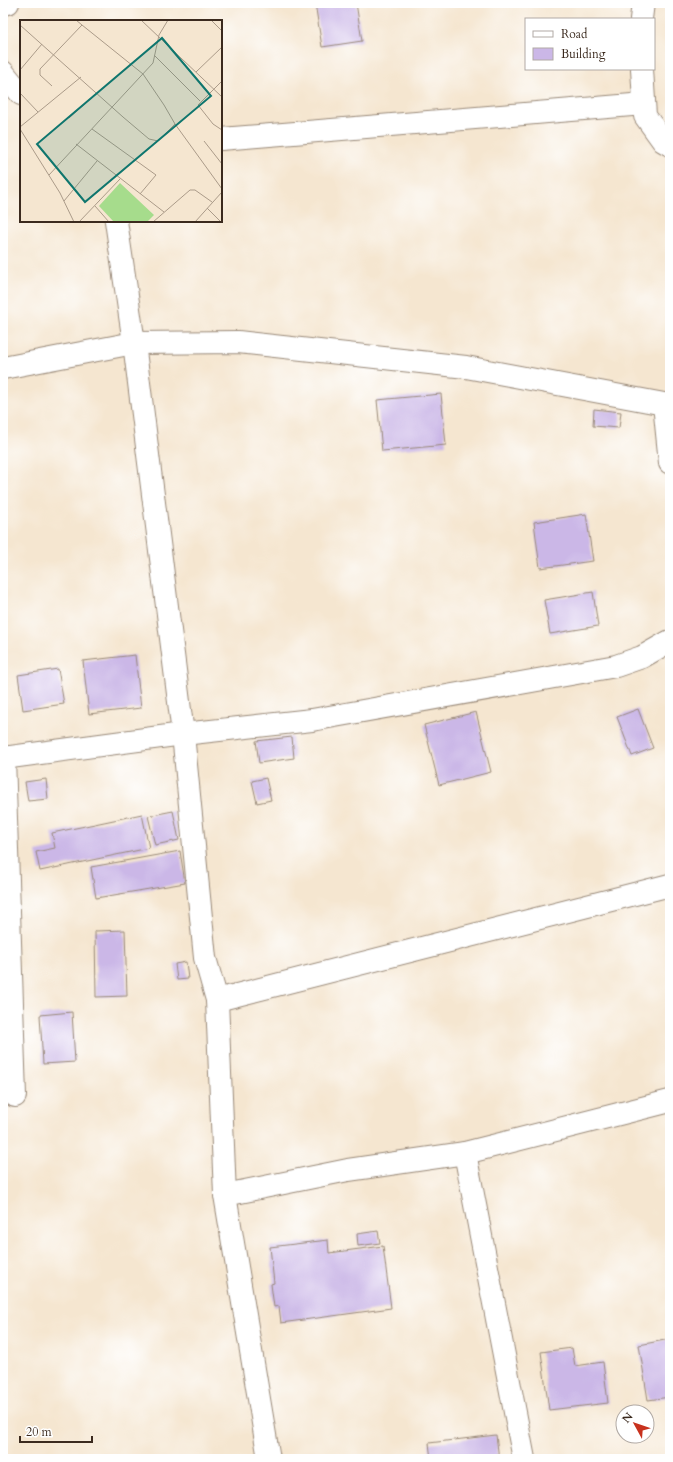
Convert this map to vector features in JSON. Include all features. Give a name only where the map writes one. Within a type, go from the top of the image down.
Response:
[{"type":"street","points":[[3,4],[8,3]]},
{"type":"street","points":[[641,18],[642,3]]},
{"type":"street","points":[[642,70],[645,116],[663,141],[670,145]]},
{"type":"street","points":[[3,72],[20,93]]},
{"type":"street","points":[[222,139],[644,104]]},
{"type":"street","points":[[116,222],[134,343],[183,734],[205,958],[217,1000],[225,1195],[268,1459]]},
{"type":"street","points":[[3,368],[134,343],[238,342],[466,367],[667,404],[670,463]]},
{"type":"street","points":[[15,1096],[4,758],[183,734],[312,720],[616,666],[642,657],[670,641]]},
{"type":"street","points":[[217,1000],[670,885]]},
{"type":"street","points":[[225,1195],[348,1170],[465,1154],[670,1101]]},
{"type":"street","points":[[465,1154],[524,1459]]},
{"type":"building","points":[[315,3],[356,3],[362,41],[322,47]]},
{"type":"building","points":[[441,394],[446,445],[382,451],[377,400]]},
{"type":"building","points":[[594,409],[621,412],[619,428],[593,426]]},
{"type":"building","points":[[586,514],[593,561],[540,568],[534,522]]},
{"type":"building","points":[[593,592],[598,626],[550,634],[544,600]]},
{"type":"building","points":[[135,655],[141,708],[89,714],[83,661]]},
{"type":"building","points":[[58,669],[64,704],[23,710],[18,675]]},
{"type":"building","points":[[638,709],[653,748],[632,756],[617,717]]},
{"type":"building","points":[[476,712],[491,772],[439,785],[424,725]]},
{"type":"building","points":[[292,737],[294,758],[259,763],[256,741]]},
{"type":"building","points":[[266,778],[271,800],[257,803],[252,781]]},
{"type":"building","points":[[46,779],[48,799],[28,801],[25,782]]},
{"type":"building","points":[[173,811],[179,840],[155,845],[148,816]]},
{"type":"building","points":[[142,814],[149,848],[40,871],[36,852],[55,848],[52,833]]},
{"type":"building","points":[[180,851],[185,883],[96,898],[91,867]]},
{"type":"building","points":[[125,930],[127,996],[96,997],[95,931]]},
{"type":"building","points":[[186,962],[188,979],[177,980],[175,964]]},
{"type":"building","points":[[72,1012],[75,1062],[43,1064],[40,1015]]},
{"type":"building","points":[[378,1231],[380,1243],[358,1246],[357,1234]]},
{"type":"building","points":[[328,1240],[329,1253],[383,1246],[391,1308],[281,1323],[279,1306],[274,1307],[271,1284],[274,1283],[270,1247]]},
{"type":"building","points":[[670,1339],[670,1397],[648,1400],[639,1345]]},
{"type":"building","points":[[572,1348],[575,1366],[603,1362],[608,1403],[549,1410],[541,1352]]},
{"type":"building","points":[[496,1435],[499,1459],[431,1459],[429,1443]]}]
